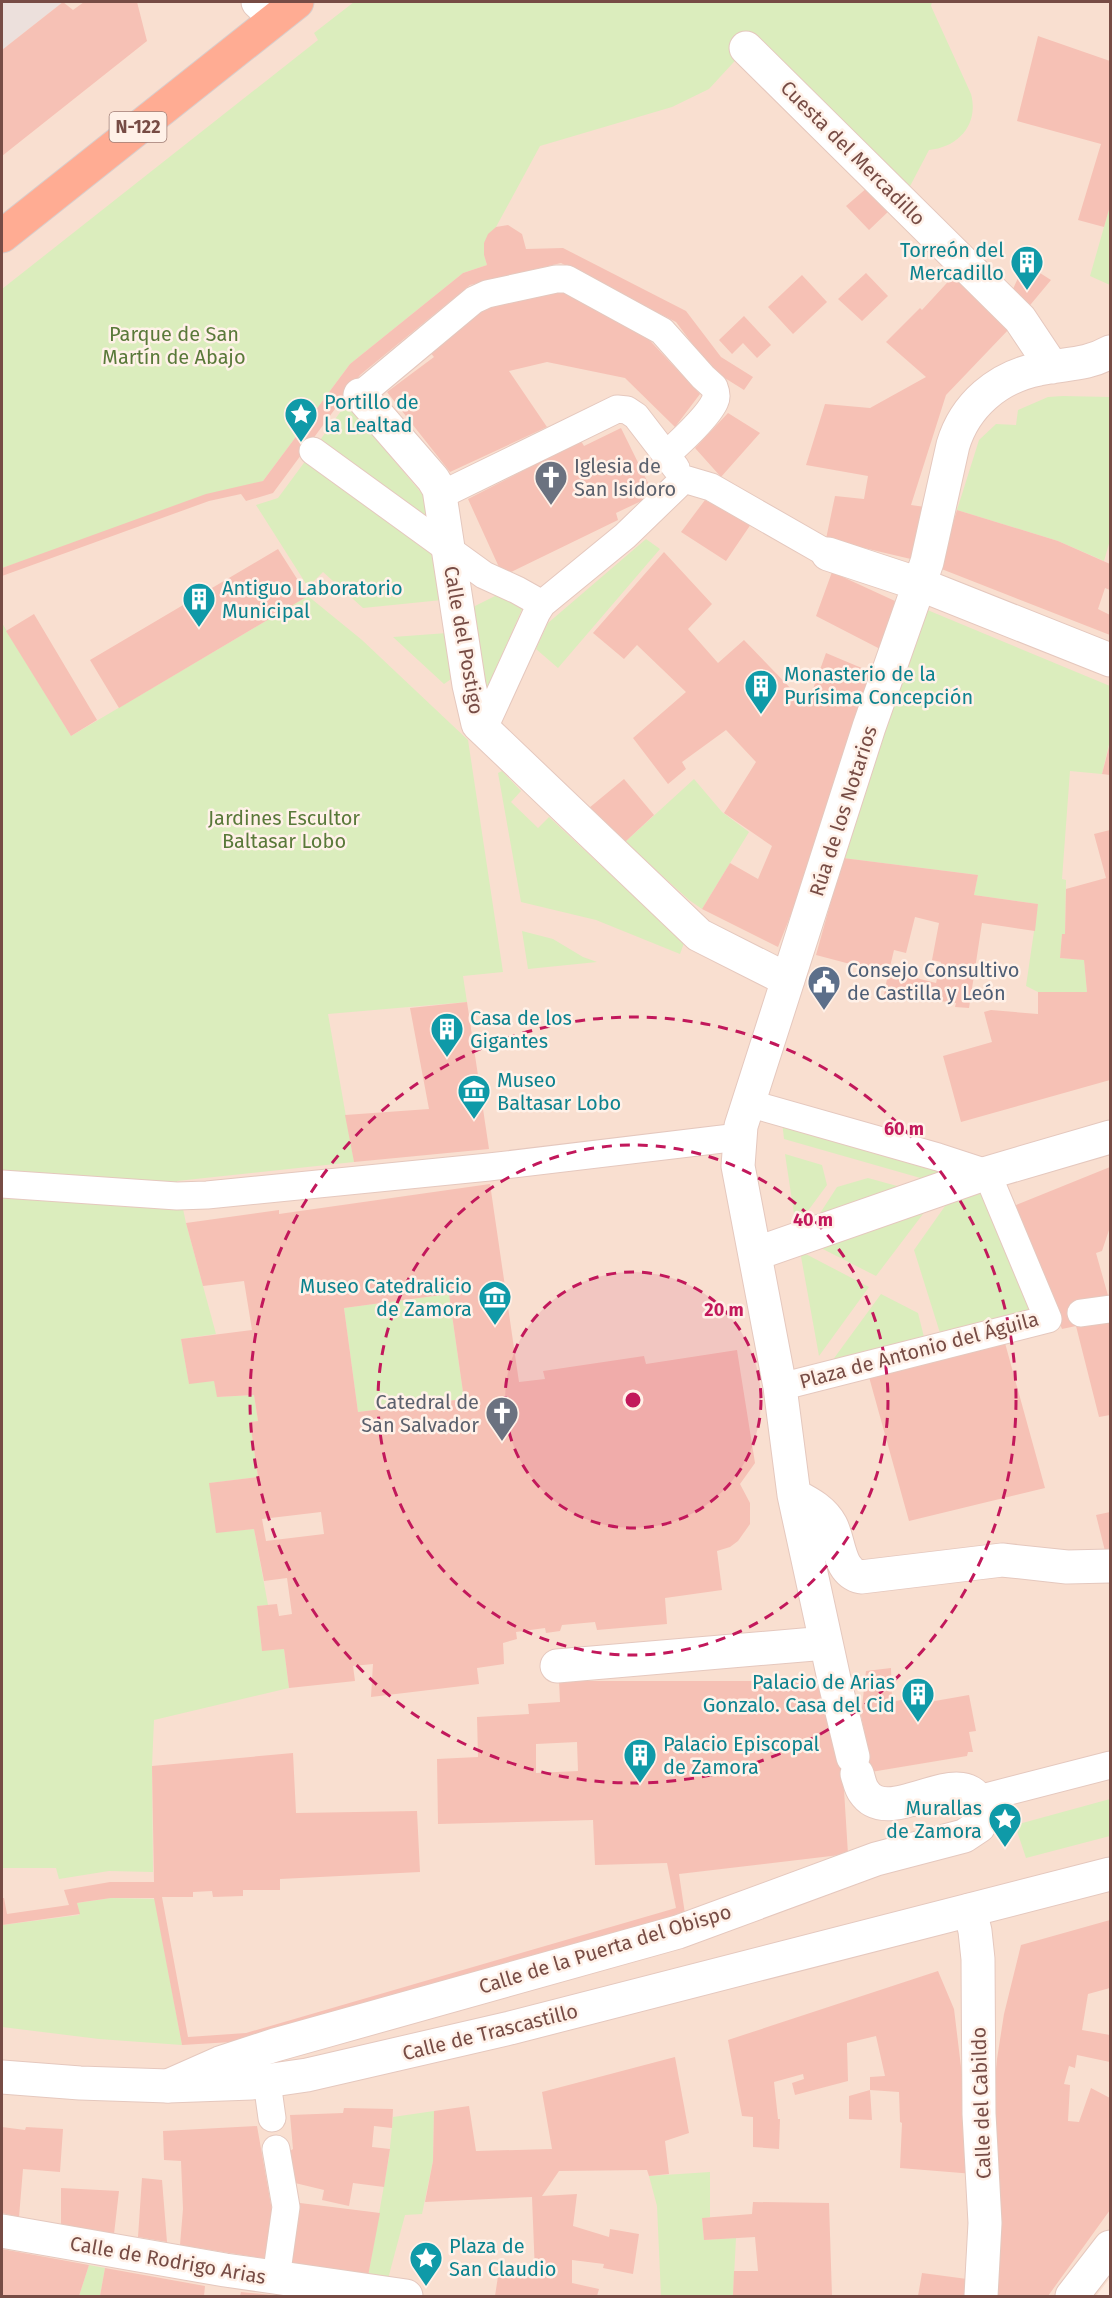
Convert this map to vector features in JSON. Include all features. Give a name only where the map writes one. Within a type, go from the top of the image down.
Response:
[{"type":"highway","name":"N-122","points":[[2,236],[277,7]]},
{"type":"street","name":"Cuesta del Mercadillo","points":[[746,48],[1020,319],[1052,367]]},
{"type":"street","points":[[360,395],[474,300],[487,294],[563,278],[656,326],[714,387],[716,396],[714,404],[688,435],[666,455]]},
{"type":"street","name":"Rúa de los Notarios","points":[[780,1387],[738,1166],[739,1137],[748,1102],[869,727],[927,562],[953,445],[963,419],[983,396],[1000,383],[1030,371],[1089,362],[1110,352]]},
{"type":"street","name":"Calle del Postigo","points":[[360,395],[433,479],[441,495],[469,685],[475,717],[483,730],[694,931],[723,949],[793,966]]},
{"type":"street","points":[[441,495],[617,409],[627,410],[636,416],[684,479],[711,488],[828,554],[919,584],[1110,660]]},
{"type":"street","points":[[313,451],[484,575],[542,604]]},
{"type":"street","points":[[483,730],[542,604],[625,536],[684,479]]},
{"type":"street","points":[[748,1102],[992,1172]]},
{"type":"street","points":[[2,1184],[177,1196],[207,1195],[489,1167],[739,1137]]},
{"type":"street","points":[[755,1254],[992,1172],[1110,1137]]},
{"type":"street","name":"Plaza de Antonio del Águila","points":[[780,1387],[1062,1317],[992,1172]]},
{"type":"street","points":[[1062,1317],[1110,1309]]},
{"type":"street","points":[[780,1387],[794,1495],[826,1642],[863,1791],[879,1803],[890,1804],[954,1789],[964,1789],[978,1799],[1110,1765]]},
{"type":"street","points":[[794,1495],[810,1503],[825,1516],[836,1536],[845,1565],[854,1575],[861,1577],[1002,1560],[1059,1567],[1110,1566]]},
{"type":"street","points":[[557,1666],[826,1642]]},
{"type":"street","name":"Calle de la Puerta del Obispo","points":[[168,2086],[220,2063],[275,2044],[678,1932],[876,1858],[964,1836],[979,1826],[983,1817],[978,1799]]},
{"type":"street","name":"Calle de Trascastillo","points":[[2,2076],[102,2084],[168,2086],[267,2082],[338,2069],[522,2025],[1110,1874]]},
{"type":"street","name":"Calle del Cabildo","points":[[970,1910],[978,1959],[979,2114],[985,2223],[981,2296]]},
{"type":"street","points":[[267,2082],[272,2118]]},
{"type":"street","points":[[276,2149],[285,2207],[276,2278]]},
{"type":"street","name":"Calle de Rodrigo Arias","points":[[2,2231],[276,2278],[406,2296]]},
{"type":"street","points":[[1072,2296],[1110,2247]]},
{"type":"shaded area","points":[[2,2],[1110,2],[1110,2278],[1096,2296],[2,2296]]},
{"type":"shaded area","points":[[2,2],[63,2],[2,50]]},
{"type":"green space","name":"Parque de San Martín de Abajo","points":[[354,2],[932,2],[931,6],[971,94],[972,115],[969,124],[958,139],[940,148],[929,150],[908,190],[755,39],[709,89],[672,107],[540,146],[496,227],[484,243],[487,265],[463,273],[350,364],[263,481],[2,568],[2,289],[318,40],[314,33]]},
{"type":"green space","points":[[1110,206],[1110,285],[1090,276]]},
{"type":"green space","points":[[1048,397],[1110,397],[1110,540],[1104,561],[1058,541],[957,510],[979,440],[996,424],[1016,425],[1018,410]]},
{"type":"green space","points":[[346,404],[424,496],[432,529],[318,443]]},
{"type":"green space","points":[[309,456],[430,549],[442,600],[363,608],[323,572],[308,587],[256,505],[278,498]]},
{"type":"green space","points":[[646,539],[660,549],[558,668],[536,649],[548,623]]},
{"type":"green space","points":[[503,592],[523,607],[485,693],[473,607]]},
{"type":"green space","name":"Jardines Escultor Baltasar Lobo","points":[[308,596],[362,640],[468,740],[503,972],[463,976],[467,1002],[328,1014],[354,1162],[177,1181],[216,1334],[181,1339],[189,1383],[214,1381],[218,1397],[254,1395],[258,1421],[250,1422],[258,1477],[210,1483],[217,1532],[254,1529],[268,1605],[257,1606],[262,1650],[284,1649],[289,1688],[154,1720],[153,1872],[109,1871],[59,1879],[56,1868],[2,1868],[2,623],[71,736]]},
{"type":"green space","points":[[925,609],[1110,686],[1110,740],[1102,774],[1070,771],[1062,879],[1066,880],[1065,934],[1062,934],[1060,958],[1084,960],[1087,992],[1038,992],[1026,986],[1038,904],[974,895],[978,875],[843,858]]},
{"type":"green space","points":[[447,633],[454,677],[444,684],[393,637]]},
{"type":"green space","points":[[502,771],[521,791],[511,802],[538,828],[549,817],[684,943],[680,954],[596,920],[521,902],[498,773]]},
{"type":"green space","points":[[694,779],[722,812],[749,832],[702,909],[625,842]]},
{"type":"green space","points":[[522,931],[553,939],[583,957],[597,962],[528,969]]},
{"type":"green space","points":[[782,1121],[938,1165],[942,1177],[931,1181],[784,1139]]},
{"type":"green space","points":[[785,1154],[822,1165],[827,1185],[796,1227]]},
{"type":"green space","points":[[868,1178],[908,1189],[815,1221],[837,1187]]},
{"type":"green space","points":[[982,1187],[1032,1310],[940,1333],[914,1250],[950,1199]]},
{"type":"green space","points":[[929,1206],[876,1276],[815,1245]]},
{"type":"green space","points":[[800,1251],[869,1287],[819,1356]]},
{"type":"green space","points":[[449,1294],[464,1399],[358,1412],[344,1308]]},
{"type":"green space","points":[[881,1294],[918,1313],[924,1337],[832,1361]]},
{"type":"green space","points":[[1110,1799],[1110,1836],[1026,1858],[1015,1825]]},
{"type":"green space","points":[[111,1898],[155,1899],[182,2045],[99,2039],[2,2027],[2,1925],[79,1915],[77,1903]]},
{"type":"green space","points":[[434,2111],[433,2161],[422,2214],[405,2215],[388,2279],[368,2276],[389,2157],[393,2117]]},
{"type":"green space","points":[[710,2172],[710,2217],[702,2219],[704,2240],[736,2238],[733,2296],[661,2296],[657,2206],[649,2176]]},
{"type":"green space","points":[[89,2265],[105,2268],[100,2296],[79,2296]]},
{"type":"building","points":[[63,2],[73,10],[84,2],[137,2],[147,41],[2,156],[2,50]]},
{"type":"building","points":[[1038,36],[1110,61],[1110,206],[1104,227],[1078,220],[1101,144],[1017,121]]},
{"type":"building","points":[[868,187],[891,209],[869,230],[846,206]]},
{"type":"building","points":[[508,225],[522,234],[526,249],[563,248],[686,311],[721,357],[753,377],[744,390],[712,370],[676,322],[561,263],[470,285],[360,375],[273,493],[246,501],[241,494],[209,501],[2,576],[2,568],[206,494],[263,481],[350,364],[463,273],[487,265],[484,243],[488,234],[496,227]]},
{"type":"building","points":[[866,273],[888,296],[862,321],[838,299]]},
{"type":"building","points":[[956,273],[1010,328],[946,395],[911,505],[925,507],[915,560],[826,539],[835,496],[864,499],[868,476],[806,465],[825,404],[870,408],[926,377],[886,342],[920,308],[922,310]]},
{"type":"building","name":"Torreón del Mercadillo","points":[[1028,273],[1040,273],[1051,280],[1026,310],[1013,289],[1018,278]]},
{"type":"building","points":[[802,275],[827,302],[793,334],[768,307]]},
{"type":"building","points":[[564,290],[607,316],[608,313],[640,330],[700,394],[675,427],[625,378],[547,362],[509,371],[547,427],[450,472],[387,392],[434,357],[429,351],[484,308]]},
{"type":"building","points":[[744,316],[771,345],[757,358],[743,343],[732,354],[719,340]]},
{"type":"building","points":[[728,413],[760,433],[721,477],[695,448]]},
{"type":"building","name":"Iglesia de San Isidoro","points":[[621,428],[654,495],[616,513],[618,520],[503,576],[468,499],[581,441],[584,446]]},
{"type":"building","points":[[705,500],[751,524],[726,561],[681,532]]},
{"type":"building","points":[[957,510],[1058,541],[1110,564],[1110,590],[1105,588],[1098,609],[1110,615],[1110,635],[939,568]]},
{"type":"building","name":"Antiguo Laboratorio Municipal","points":[[278,549],[308,596],[119,708],[90,660]]},
{"type":"building","name":"Monasterio de la Purísima Concepción","points":[[664,552],[712,604],[688,629],[718,663],[744,640],[797,695],[809,700],[826,653],[876,674],[817,849],[778,947],[702,909],[730,863],[758,879],[772,846],[724,813],[756,762],[726,730],[682,762],[686,769],[668,784],[633,738],[686,692],[637,645],[624,659],[593,633]]},
{"type":"building","points":[[832,572],[895,601],[882,650],[816,616]]},
{"type":"building","points":[[34,614],[97,720],[71,736],[6,631]]},
{"type":"building","points":[[1110,743],[1110,775],[1102,774]]},
{"type":"building","points":[[624,779],[654,815],[625,842],[589,808]]},
{"type":"building","name":"Consejo Consultivo de Castilla y León","points":[[1110,830],[1110,1080],[961,1122],[943,1056],[992,1042],[984,1012],[991,1010],[1038,1014],[1038,992],[1087,992],[1084,960],[1060,958],[1062,934],[1065,934],[1066,889],[1106,878],[1094,834]]},
{"type":"building","points":[[843,858],[978,875],[974,895],[1038,904],[1035,931],[982,923],[969,1008],[955,1007],[956,1003],[884,994],[888,974],[816,955]],"holes":[[[915,917],[939,923],[932,960],[941,962],[936,983],[889,971],[894,950],[906,953]]]},
{"type":"building","name":"Casa de los Gigantes","points":[[467,1002],[489,1149],[354,1162],[345,1115],[429,1109],[410,1008]]},
{"type":"building","points":[[1110,1167],[1110,1227],[1102,1251],[1096,1253],[1109,1299],[1110,1415],[1099,1417],[1076,1326],[1062,1329],[1011,1207]]},
{"type":"building","name":"Catedral de San Salvador","points":[[490,1184],[519,1382],[545,1379],[543,1371],[644,1356],[646,1364],[737,1350],[755,1463],[740,1484],[750,1503],[750,1524],[738,1541],[730,1547],[717,1551],[722,1590],[665,1598],[667,1624],[597,1630],[595,1622],[562,1625],[560,1631],[546,1633],[545,1628],[516,1632],[517,1639],[503,1643],[504,1664],[477,1668],[479,1684],[371,1697],[373,1664],[353,1666],[355,1681],[289,1688],[284,1649],[262,1651],[257,1606],[277,1604],[279,1616],[292,1614],[287,1578],[264,1581],[254,1529],[216,1533],[209,1483],[258,1477],[250,1422],[258,1421],[254,1395],[217,1397],[214,1381],[189,1384],[181,1339],[252,1330],[244,1281],[203,1286],[186,1223],[279,1210],[279,1214]],"holes":[[[449,1294],[464,1399],[358,1412],[344,1308]],[[321,1512],[324,1534],[266,1541],[262,1519]]]},
{"type":"building","points":[[1005,1343],[1045,1488],[909,1521],[869,1377]]},
{"type":"building","points":[[1110,1512],[1110,1551],[1105,1551],[1096,1515]]},
{"type":"building","points":[[891,1668],[892,1702],[910,1698],[912,1705],[969,1695],[976,1731],[969,1732],[973,1752],[968,1752],[967,1756],[841,1777],[844,1790],[848,1854],[679,1874],[685,1914],[248,2041],[182,2045],[154,1898],[111,1898],[77,1903],[80,1914],[2,1925],[2,1898],[4,1898],[7,1914],[69,1905],[64,1890],[110,1882],[154,1882],[152,1766],[293,1753],[296,1813],[417,1811],[420,1872],[280,1879],[280,1890],[243,1890],[243,1896],[213,1897],[212,1891],[193,1892],[193,1897],[162,1897],[188,2037],[246,2033],[676,1908],[667,1863],[595,1865],[593,1820],[438,1824],[437,1759],[478,1757],[477,1717],[529,1714],[528,1704],[560,1702],[559,1681],[820,1681],[853,1757],[869,1755],[861,1716],[866,1671]],"holes":[[[577,1742],[578,1771],[536,1773],[536,1744]]]},
{"type":"building","points":[[1110,1920],[1110,1988],[1088,1994],[1082,2030],[1110,2035],[1110,2062],[1077,2055],[1075,2068],[1069,2066],[1064,2084],[1070,2085],[1068,2121],[1079,2122],[1091,2088],[1110,2098],[1110,2210],[1048,2296],[998,2296],[994,2244],[991,2123],[1004,2014],[1021,1945]]},
{"type":"building","points":[[938,1971],[954,2009],[974,2174],[900,2168],[902,2123],[900,2122],[899,2092],[870,2090],[870,2077],[885,2076],[876,2036],[847,2043],[848,2081],[795,2095],[792,2083],[804,2079],[803,2074],[774,2082],[778,2119],[780,2119],[779,2149],[753,2147],[753,2117],[742,2116],[728,2040]]},
{"type":"building","points":[[675,2057],[689,2133],[665,2141],[669,2174],[649,2176],[647,2170],[559,2171],[542,2196],[577,2194],[573,2226],[609,2237],[610,2229],[639,2234],[633,2274],[603,2268],[604,2264],[572,2260],[572,2283],[599,2289],[597,2296],[495,2296],[499,2270],[535,2273],[532,2197],[425,2202],[433,2161],[434,2111],[469,2106],[476,2151],[552,2149],[542,2092]]},
{"type":"building","points":[[870,2090],[872,2120],[849,2119],[849,2096]]},
{"type":"building","points":[[344,2108],[393,2109],[392,2128],[374,2126],[372,2147],[390,2149],[384,2187],[353,2183],[349,2206],[322,2200],[324,2190],[295,2183],[290,2151],[293,2149],[290,2115],[343,2113]]},
{"type":"building","points":[[257,2126],[273,2216],[267,2259],[180,2245],[183,2209],[181,2161],[164,2160],[163,2131]]},
{"type":"building","points":[[2,2127],[25,2130],[26,2127],[63,2129],[60,2172],[23,2169],[19,2217],[2,2213]]},
{"type":"building","points":[[142,2178],[162,2180],[167,2242],[138,2237]]},
{"type":"building","points":[[61,2188],[119,2191],[114,2234],[61,2224]]},
{"type":"building","points":[[753,2202],[829,2203],[832,2296],[733,2296],[734,2271],[758,2271],[755,2237],[704,2240],[702,2218],[752,2214]]},
{"type":"building","points":[[300,2203],[380,2213],[368,2276],[291,2265]]},
{"type":"building","points":[[2,2249],[89,2265],[79,2296],[2,2296]]},
{"type":"building","points":[[105,2268],[205,2286],[204,2296],[100,2296]]},
{"type":"building","points":[[922,2273],[967,2279],[964,2296],[918,2296]]},
{"type":"building","points":[[241,2292],[272,2295],[272,2296],[240,2296]]},
{"type":"place","name":"Torreón del Mercadillo","points":[[1027,291]]},
{"type":"place","name":"Portillo de la Lealtad","points":[[301,443]]},
{"type":"place","name":"Iglesia de San Isidoro","points":[[551,506]]},
{"type":"place","name":"Antiguo Laboratorio Municipal","points":[[199,628]]},
{"type":"place","name":"Monasterio de la Purísima Concepción","points":[[761,715]]},
{"type":"place","name":"Consejo Consultivo de Castilla y León","points":[[824,1011]]},
{"type":"place","name":"Casa de los Gigantes","points":[[447,1058]]},
{"type":"place","name":"Museo Baltasar Lobo","points":[[474,1120]]},
{"type":"place","name":"Museo Catedralicio de Zamora","points":[[495,1326]]},
{"type":"place","name":"Catedral de San Salvador","points":[[502,1442]]},
{"type":"place","name":"Palacio de Arias Gonzalo. Casa del Cid","points":[[918,1723]]},
{"type":"place","name":"Palacio Episcopal de Zamora","points":[[640,1784]]},
{"type":"place","name":"Murallas de Zamora","points":[[1005,1848]]},
{"type":"place","name":"Plaza de San Claudio","points":[[426,2287]]}]
